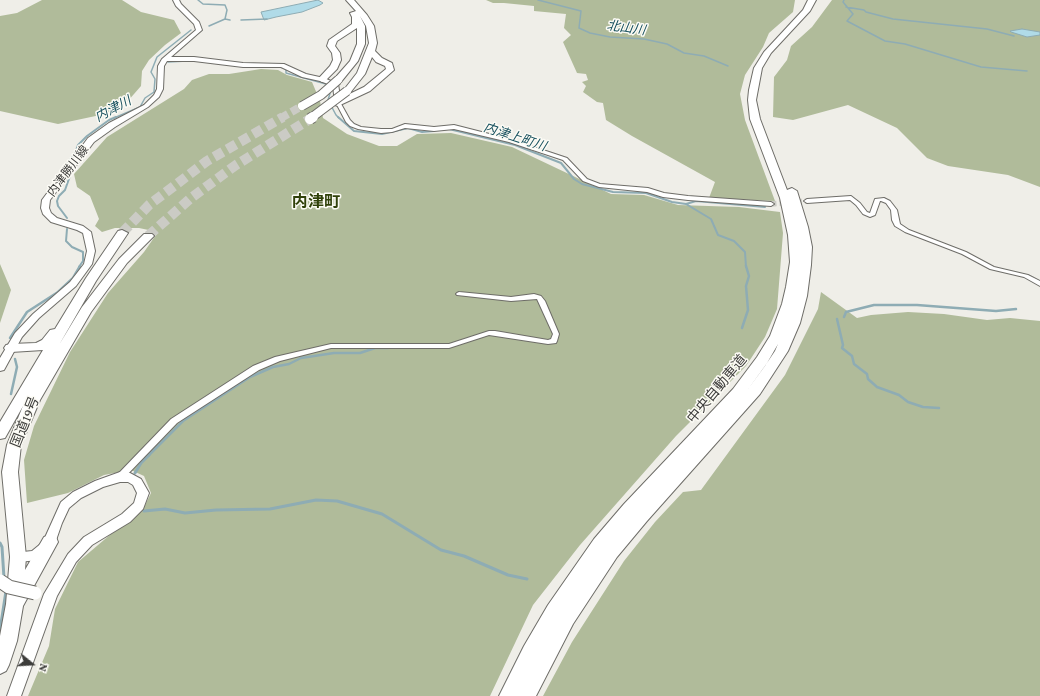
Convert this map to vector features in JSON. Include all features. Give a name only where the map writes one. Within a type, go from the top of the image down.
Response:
[{"type":"highway","points":[[302,106],[321,95],[338,80],[347,71],[358,53],[362,36],[361,26],[356,15],[342,0]]},
{"type":"highway","points":[[310,119],[347,91],[360,74],[372,51],[370,26],[350,0]]},
{"type":"highway","name":"中央自動車道","points":[[508,696],[530,652],[554,611],[600,544],[630,509],[738,393],[762,360],[776,336],[788,304],[792,287],[796,262],[794,235],[785,198],[755,119],[752,100],[753,90],[758,68],[768,52],[806,11],[812,0]]},
{"type":"highway","name":"中央自動車道","points":[[526,696],[563,624],[611,552],[641,516],[755,391],[770,370],[794,323],[801,296],[806,247],[803,227],[795,198],[766,131],[761,111],[760,91],[762,79],[770,61],[808,16],[819,0]]},
{"type":"highway","points":[[322,79],[336,63],[338,56],[332,46],[333,40],[348,32],[356,24],[356,15]]},
{"type":"highway","points":[[333,48],[339,43],[350,42],[357,44],[358,53]]},
{"type":"highway","points":[[338,103],[367,90],[390,70],[390,67],[379,60],[372,51]]},
{"type":"highway","points":[[360,74],[368,69],[379,67],[385,68],[387,74]]},
{"type":"highway","name":"国道19号","points":[[0,434],[103,260],[122,233]]},
{"type":"highway","name":"国道19号","points":[[0,665],[8,641],[15,604],[18,557],[10,472],[14,445],[33,400],[86,310],[123,261],[148,236]]},
{"type":"highway","points":[[11,348],[38,347],[50,340],[62,322],[70,317]]},
{"type":"highway","points":[[30,385],[29,378],[41,356],[42,348],[38,347]]},
{"type":"highway","points":[[15,604],[50,542]]},
{"type":"main road","points":[[165,59],[200,30],[197,23],[178,5],[176,0]]},
{"type":"main road","points":[[165,59],[194,59],[243,65],[282,66],[304,76],[322,79],[336,85],[338,103]]},
{"type":"main road","name":"内津勝川線","points":[[0,367],[23,331],[36,316],[73,284],[88,264],[91,250],[90,239],[87,232],[80,228],[54,220],[50,217],[45,208],[46,200],[91,140],[112,125],[146,106],[157,96],[160,89],[161,66],[165,59]]},
{"type":"main road","points":[[14,696],[51,594],[72,558],[88,541],[126,518],[139,506],[143,493],[137,482],[130,478],[120,477],[99,484],[77,495],[65,505],[56,523],[50,542],[35,556],[18,557]]},
{"type":"main road","points":[[0,581],[9,587],[35,593],[51,594]]},
{"type":"street","points":[[338,103],[348,121],[352,125],[360,128],[381,131],[392,130],[405,126],[434,129],[454,127],[517,143],[565,159],[585,180],[599,185],[648,190],[663,195],[688,198],[771,204]]},
{"type":"street","points":[[807,201],[851,198],[855,200],[865,214],[870,215],[873,214],[877,200],[882,199],[888,202],[894,210],[897,225],[907,231],[964,253],[992,268],[1026,276],[1040,284]]},
{"type":"street","points":[[120,477],[174,421],[256,368],[278,359],[331,346],[449,346],[489,334],[503,334],[548,342],[554,341],[556,334],[539,297],[511,298],[459,294]]},
{"type":"green space","points":[[42,0],[122,0],[141,12],[174,20],[181,33],[149,60],[142,71],[141,86],[127,102],[105,114],[58,124],[0,111],[0,16],[17,13]]},
{"type":"green space","points":[[486,0],[795,0],[793,12],[769,33],[763,47],[745,75],[740,94],[745,120],[775,201],[709,198],[715,182],[606,120],[603,103],[597,102],[583,92],[586,86],[582,82],[588,80],[586,74],[577,73],[563,42],[571,35],[564,28],[566,14],[534,11],[534,6],[493,3]]},
{"type":"green space","points":[[832,0],[1040,0],[1040,187],[1008,175],[948,166],[927,158],[897,128],[848,105],[793,120],[773,117],[774,77],[787,60],[791,46],[812,27]]},
{"type":"green space","points":[[261,69],[278,70],[287,75],[312,82],[320,101],[323,118],[347,134],[379,146],[397,146],[417,134],[451,133],[512,147],[611,194],[644,195],[678,205],[739,207],[780,212],[783,233],[777,309],[765,337],[746,366],[676,436],[580,545],[533,605],[490,696],[28,696],[49,646],[55,609],[78,562],[111,534],[133,520],[145,505],[151,493],[144,476],[131,470],[104,475],[68,493],[27,503],[24,460],[34,426],[70,352],[108,293],[144,252],[158,232],[139,228],[115,228],[102,232],[95,226],[99,219],[90,196],[77,187],[74,174],[107,137],[184,89],[192,80],[209,74],[229,74]]},
{"type":"green space","points":[[0,264],[11,290],[0,323]]},
{"type":"green space","points":[[821,292],[857,318],[871,315],[908,312],[944,314],[987,320],[1010,318],[1040,321],[1040,696],[543,696],[572,642],[624,561],[655,522],[683,492],[701,490],[785,375],[818,309]]},
{"type":"water","points":[[318,0],[323,3],[302,12],[264,20],[261,12]]},
{"type":"water","points":[[1022,29],[1040,32],[1040,35],[1027,37],[1010,31]]},
{"type":"waterway","name":"内津川","points":[[198,0],[203,4],[225,5],[227,10],[225,19]]},
{"type":"waterway","name":"北山川","points":[[538,0],[581,11],[579,28],[590,33],[610,37],[644,39],[667,44],[684,53],[704,56],[728,66]]},
{"type":"waterway","points":[[844,0],[843,2],[847,7]]},
{"type":"waterway","points":[[847,7],[864,10],[866,12],[893,19],[987,29],[1014,36]]},
{"type":"waterway","points":[[847,7],[853,14],[847,21],[885,41],[905,44],[981,67],[1027,71]]},
{"type":"waterway","name":"内津川","points":[[209,26],[225,19]]},
{"type":"waterway","name":"内津川","points":[[225,19],[230,20]]},
{"type":"waterway","name":"北山川","points":[[241,20],[267,19]]},
{"type":"waterway","name":"内津川","points":[[114,118],[140,107],[145,98],[154,92],[155,79],[151,72],[157,57],[191,30]]},
{"type":"waterway","name":"内津上町川","points":[[168,62],[187,61]]},
{"type":"waterway","name":"内津上町川","points":[[269,66],[281,67],[286,69],[286,73],[326,84],[328,86]]},
{"type":"waterway","name":"内津上町川","points":[[246,67],[261,67]]},
{"type":"waterway","name":"内津上町川","points":[[331,90],[328,100],[338,117]]},
{"type":"waterway","name":"内津川","points":[[62,170],[75,153],[78,145],[87,136],[109,120],[116,117]]},
{"type":"waterway","name":"内津上町川","points":[[338,117],[354,131],[382,134],[408,128],[422,132],[434,131]]},
{"type":"waterway","name":"内津上町川","points":[[449,129],[515,145],[561,163],[574,179],[582,184],[613,192],[646,193],[672,202],[686,204]]},
{"type":"waterway","name":"内津川","points":[[67,218],[58,206],[57,201],[59,196],[65,190],[70,176]]},
{"type":"waterway","points":[[686,204],[696,201],[765,207]]},
{"type":"waterway","name":"内津上町川","points":[[686,204],[711,219],[718,235],[734,241],[745,252],[746,267]]},
{"type":"waterway","name":"内津川","points":[[67,229],[66,241],[72,247],[83,252],[83,261],[79,267]]},
{"type":"waterway","name":"内津川","points":[[10,338],[27,312],[58,292],[73,278],[80,266]]},
{"type":"waterway","name":"内津上町川","points":[[742,328],[748,310],[746,286],[749,276],[746,266]]},
{"type":"waterway","points":[[844,317],[846,312],[874,305],[917,305],[996,311],[1016,309]]},
{"type":"waterway","points":[[837,319],[843,345],[842,348],[852,356],[854,364],[867,374],[868,379],[877,387],[899,395],[908,402],[923,407],[939,408]]},
{"type":"waterway","points":[[135,473],[141,463],[183,421],[250,377],[273,367],[289,364],[301,358],[334,353],[360,353],[375,348],[388,348]]},
{"type":"waterway","name":"内津川","points":[[11,394],[17,367],[15,359]]},
{"type":"waterway","points":[[144,511],[165,509],[185,513],[216,510],[270,509],[316,500],[337,501],[382,514],[441,550],[464,556],[508,575],[527,579]]},
{"type":"waterway","name":"内津川","points":[[0,543],[2,547],[4,578]]},
{"type":"waterway","name":"内津川","points":[[0,630],[6,591]]},
{"type":"tunnel","points":[[281,118],[302,106]]},
{"type":"tunnel","points":[[122,233],[149,205],[207,161],[283,117]]},
{"type":"tunnel","points":[[148,236],[191,198],[236,165],[310,119]]},
{"type":"tunnel","points":[[771,204],[807,201]]},
{"type":"district","name":"内津町","points":[[316,202]]}]
